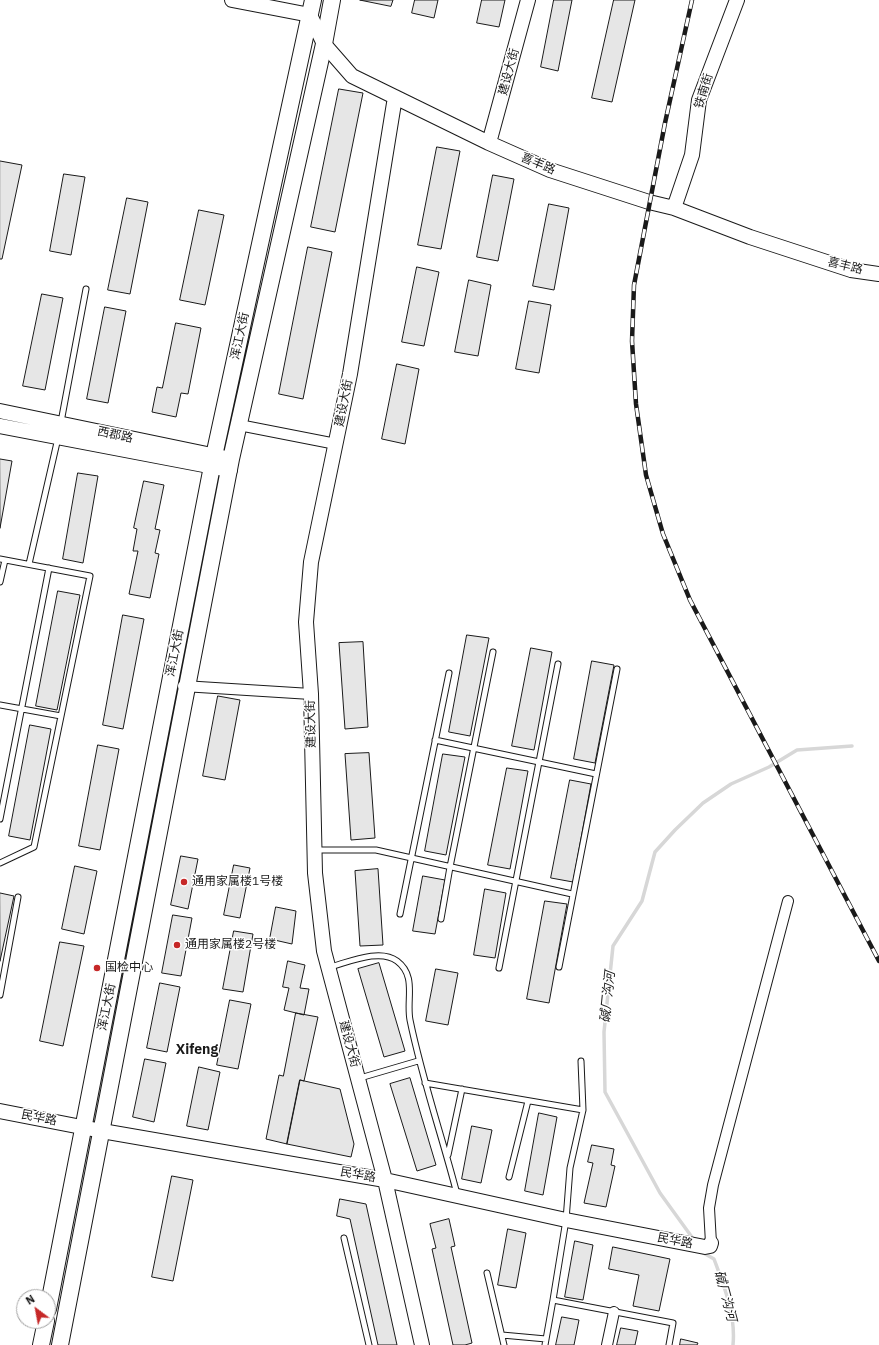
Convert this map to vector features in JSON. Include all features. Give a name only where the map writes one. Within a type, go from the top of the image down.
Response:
[{"type":"main road","points":[[60,1345],[230,465],[324,44],[332,0]]},
{"type":"main road","name":"浑江大街","points":[[52,1289],[212,462],[311,8]]},
{"type":"main road","points":[[41,1345],[44,1329]]},
{"type":"street","points":[[232,0],[311,8]]},
{"type":"street","name":"建设大街","points":[[490,143],[528,0]]},
{"type":"street","name":"铁南街","points":[[674,208],[692,155],[699,100],[737,0]]},
{"type":"street","name":"喜丰路","points":[[311,8],[324,44],[352,76],[490,143],[550,170],[649,202],[674,208],[750,237],[851,270],[879,274]]},
{"type":"street","name":"建设大街","points":[[395,98],[350,374],[311,562],[306,622],[311,694],[314,873],[324,951],[385,1180],[422,1345]]},
{"type":"street","name":"西郡路","points":[[0,411],[60,431]]},
{"type":"street","points":[[239,424],[336,444]]},
{"type":"street","name":"西郡路","points":[[0,426],[60,431],[230,465]]},
{"type":"street","points":[[169,684],[311,694]]},
{"type":"street","points":[[708,1245],[709,1208],[713,1185],[788,901]]},
{"type":"street","name":"民华路","points":[[0,1111],[102,1131],[385,1180],[566,1220],[686,1243],[708,1245]]},
{"type":"street","points":[[607,1345],[614,1312]]},
{"type":"lane","points":[[29,564],[60,431],[86,289]]},
{"type":"lane","points":[[0,582],[2,560],[90,576],[34,847],[0,863]]},
{"type":"lane","points":[[0,818],[20,708],[49,568]]},
{"type":"lane","points":[[441,918],[493,652]]},
{"type":"lane","points":[[499,968],[558,664]]},
{"type":"lane","points":[[559,967],[617,669]]},
{"type":"lane","points":[[400,914],[449,673]]},
{"type":"lane","points":[[0,705],[61,716]]},
{"type":"lane","points":[[435,740],[596,774]]},
{"type":"lane","points":[[314,850],[376,850],[572,894]]},
{"type":"lane","points":[[0,995],[18,897]]},
{"type":"lane","points":[[329,967],[385,955],[396,960],[405,968],[410,987],[409,1014],[418,1061],[447,1157],[457,1196]]},
{"type":"lane","points":[[359,1079],[418,1061]]},
{"type":"lane","points":[[545,1345],[554,1300],[566,1220],[570,1168],[583,1110],[581,1061]]},
{"type":"lane","points":[[425,1083],[583,1110]]},
{"type":"lane","points":[[447,1157],[462,1089]]},
{"type":"lane","points":[[509,1177],[528,1101]]},
{"type":"lane","points":[[344,1238],[369,1345]]},
{"type":"lane","points":[[487,1273],[504,1345]]},
{"type":"lane","points":[[554,1300],[673,1324],[669,1345]]},
{"type":"lane","points":[[502,1335],[546,1339]]},
{"type":"building","points":[[360,0],[393,0],[391,6]]},
{"type":"building","points":[[415,0],[438,0],[434,18],[412,13]]},
{"type":"building","points":[[482,0],[505,0],[499,27],[477,23]]},
{"type":"building","points":[[554,0],[572,0],[558,71],[541,67]]},
{"type":"building","points":[[614,0],[635,0],[612,102],[592,98]]},
{"type":"building","points":[[339,89],[363,93],[335,232],[311,227]]},
{"type":"building","points":[[437,147],[460,151],[441,249],[418,245]]},
{"type":"building","points":[[0,161],[22,165],[2,259],[0,259]]},
{"type":"building","points":[[64,174],[85,177],[71,255],[50,251]]},
{"type":"building","points":[[493,175],[514,179],[498,261],[477,257]]},
{"type":"building","points":[[127,198],[148,202],[130,294],[108,290]]},
{"type":"building","points":[[549,204],[569,208],[554,290],[533,286]]},
{"type":"building","points":[[199,210],[224,215],[205,305],[180,300]]},
{"type":"building","points":[[308,247],[332,252],[303,399],[279,394]]},
{"type":"building","points":[[417,267],[439,272],[424,346],[402,342]]},
{"type":"building","points":[[469,280],[491,285],[478,356],[455,352]]},
{"type":"building","points":[[42,294],[63,298],[45,390],[23,386]]},
{"type":"building","points":[[529,301],[551,305],[539,373],[516,369]]},
{"type":"building","points":[[105,307],[126,311],[108,403],[87,399]]},
{"type":"building","points":[[176,323],[201,328],[188,394],[181,393],[176,417],[152,412],[157,387],[162,388]]},
{"type":"building","points":[[397,364],[419,369],[405,444],[382,439]]},
{"type":"building","points":[[0,459],[12,461],[0,528]]},
{"type":"building","points":[[78,473],[98,476],[83,563],[63,559]]},
{"type":"building","points":[[144,481],[164,485],[155,529],[160,530],[155,553],[159,554],[150,598],[129,594],[138,551],[133,551],[137,529],[134,528]]},
{"type":"building","points":[[58,591],[80,595],[57,710],[36,706]]},
{"type":"building","points":[[123,615],[144,619],[123,729],[103,725]]},
{"type":"building","points":[[467,635],[489,638],[470,736],[449,732]]},
{"type":"building","points":[[363,642],[368,727],[345,729],[339,643]]},
{"type":"building","points":[[531,648],[552,652],[534,750],[512,746]]},
{"type":"building","points":[[592,661],[614,665],[595,763],[574,759]]},
{"type":"building","points":[[218,696],[240,700],[225,780],[203,776]]},
{"type":"building","points":[[30,725],[51,729],[30,840],[9,836]]},
{"type":"building","points":[[98,745],[119,749],[100,850],[79,846]]},
{"type":"building","points":[[369,753],[375,838],[351,840],[345,754]]},
{"type":"building","points":[[443,754],[465,757],[446,855],[425,851]]},
{"type":"building","points":[[507,768],[528,771],[510,869],[488,865]]},
{"type":"building","points":[[570,780],[591,784],[573,882],[551,878]]},
{"type":"building","name":"通用家属楼1号楼","points":[[181,856],[198,859],[188,909],[171,905]]},
{"type":"building","points":[[234,865],[250,868],[240,918],[224,915]]},
{"type":"building","points":[[75,866],[97,871],[84,934],[62,929]]},
{"type":"building","points":[[378,869],[383,945],[360,946],[355,871]]},
{"type":"building","points":[[423,876],[445,880],[435,934],[413,931]]},
{"type":"building","points":[[485,889],[506,893],[495,958],[474,955]]},
{"type":"building","points":[[0,893],[14,896],[0,961]]},
{"type":"building","points":[[545,901],[567,904],[549,1003],[527,999]]},
{"type":"building","points":[[276,907],[296,911],[292,944],[270,939]]},
{"type":"building","name":"通用家属楼2号楼","points":[[173,915],[192,918],[181,976],[162,973]]},
{"type":"building","points":[[234,931],[253,934],[243,992],[223,989]]},
{"type":"building","points":[[60,942],[84,946],[63,1046],[40,1041]]},
{"type":"building","points":[[288,961],[305,965],[300,988],[309,989],[304,1015],[284,1010],[289,988],[283,987]]},
{"type":"building","points":[[379,963],[405,1051],[384,1057],[358,969]]},
{"type":"building","points":[[436,969],[458,973],[448,1025],[426,1021]]},
{"type":"building","points":[[160,983],[180,987],[167,1052],[147,1048]]},
{"type":"building","points":[[230,1000],[251,1004],[238,1069],[217,1065]]},
{"type":"building","points":[[296,1013],[318,1017],[304,1081],[300,1080],[287,1144],[266,1139],[279,1075],[283,1076]]},
{"type":"building","points":[[145,1059],[166,1063],[154,1122],[133,1117]]},
{"type":"building","points":[[199,1067],[220,1072],[208,1130],[187,1126]]},
{"type":"building","points":[[410,1078],[436,1165],[417,1171],[390,1084]]},
{"type":"building","points":[[300,1080],[340,1089],[354,1144],[351,1157],[287,1144]]},
{"type":"building","points":[[539,1113],[557,1117],[543,1195],[525,1191]]},
{"type":"building","points":[[472,1126],[492,1130],[481,1183],[462,1179]]},
{"type":"building","points":[[592,1145],[614,1149],[611,1165],[615,1166],[606,1207],[584,1203],[593,1163],[588,1162]]},
{"type":"building","points":[[172,1176],[193,1180],[173,1281],[152,1277]]},
{"type":"building","points":[[340,1199],[366,1204],[397,1345],[378,1345],[350,1219],[337,1216]]},
{"type":"building","points":[[449,1219],[455,1246],[451,1247],[472,1343],[465,1345],[453,1345],[432,1249],[436,1248],[430,1224]]},
{"type":"building","points":[[508,1229],[526,1233],[516,1288],[498,1285]]},
{"type":"building","points":[[575,1241],[593,1245],[583,1300],[565,1297]]},
{"type":"building","points":[[613,1247],[670,1259],[659,1311],[633,1306],[639,1275],[609,1269]]},
{"type":"building","points":[[562,1317],[579,1320],[574,1345],[556,1345]]},
{"type":"building","points":[[621,1328],[638,1331],[635,1345],[617,1345]]},
{"type":"building","points":[[681,1339],[698,1343],[697,1345],[680,1345]]},
{"type":"waterway","name":"碱厂沟河","points":[[694,1240],[660,1193],[605,1092],[604,1032],[613,946],[642,901],[655,852],[703,803],[731,784],[769,767],[797,750],[852,746]]},
{"type":"waterway","name":"碱厂沟河","points":[[700,1251],[714,1259],[722,1280],[733,1323],[733,1345]]},
{"type":"railway","points":[[692,0],[665,123],[634,285],[632,341],[636,404],[646,475],[663,534],[690,600],[879,961]]},
{"type":"place","name":"通用家属楼1号楼","points":[[184,882]]},
{"type":"place","name":"通用家属楼2号楼","points":[[177,945]]},
{"type":"place","name":"国检中心","points":[[97,968]]},
{"type":"district","name":"Xifeng","points":[[197,1050]]}]
